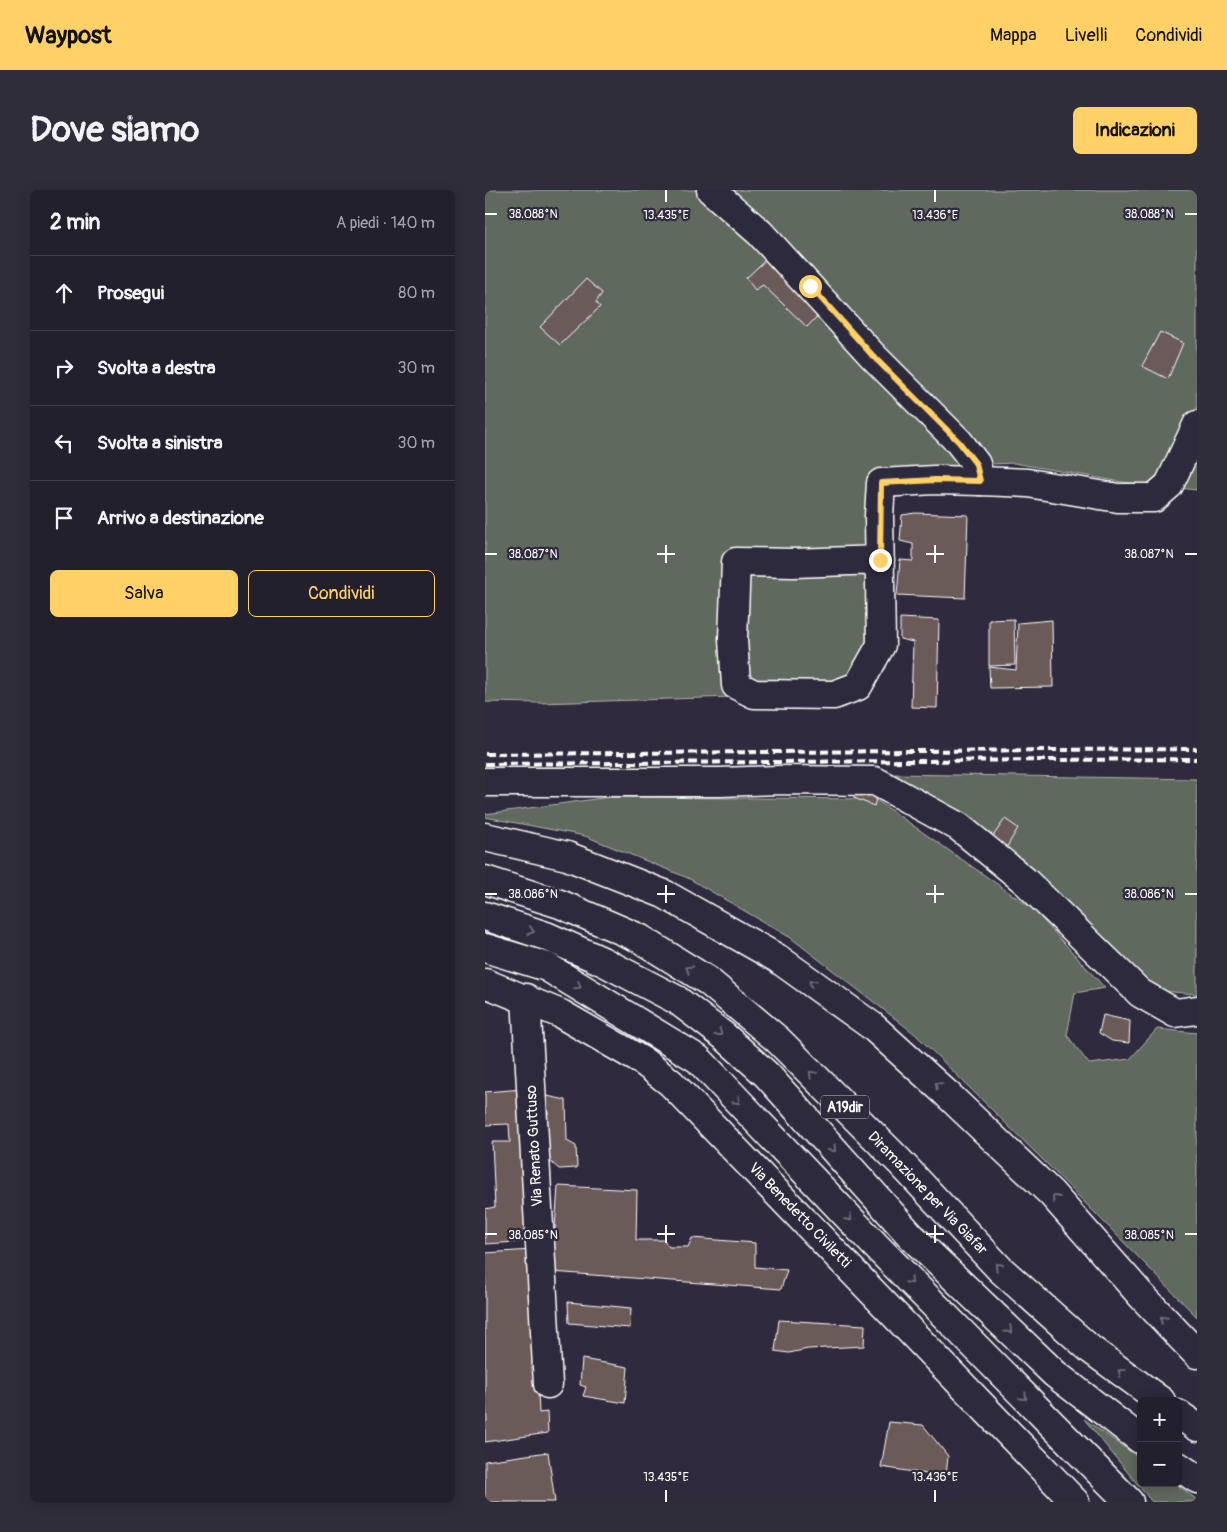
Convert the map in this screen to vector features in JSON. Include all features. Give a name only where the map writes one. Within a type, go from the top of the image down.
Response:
[{"type":"main road","points":[[711,190],[760,233],[873,356],[959,442],[976,464],[980,481]]},
{"type":"main road","points":[[880,560],[793,563],[736,562],[733,639],[736,685],[754,694],[834,695],[858,686],[881,645],[881,483],[935,480],[1028,483],[1118,498],[1155,498],[1169,485],[1197,426]]},
{"type":"main road","points":[[485,782],[875,781],[959,827],[1025,881],[1141,993],[1175,1013],[1197,1010]]},
{"type":"main road","points":[[485,837],[567,856],[664,894],[777,958],[871,1026],[947,1094],[1051,1193],[1140,1294],[1197,1354]]},
{"type":"main road","name":"Diramazione per Via Giafar","points":[[485,880],[560,904],[639,938],[708,981],[778,1040],[899,1162],[1000,1269],[1091,1349],[1156,1397]]},
{"type":"main road","name":"A19dir","points":[[485,916],[546,936],[602,961],[677,1000],[724,1036],[767,1075],[911,1236],[1055,1374],[1137,1437]]},
{"type":"main road","points":[[485,948],[547,968],[698,1059],[876,1246],[1129,1502]]},
{"type":"main road","name":"Via Benedetto Civiletti","points":[[485,983],[526,998],[561,1014],[644,1062],[671,1083],[1075,1502]]},
{"type":"main road","name":"Via Renato Guttuso","points":[[526,998],[548,1384]]},
{"type":"main road","points":[[1182,1417],[1197,1427]]},
{"type":"main road","points":[[1182,1469],[1197,1479]]},
{"type":"green space","points":[[485,190],[1197,190],[1197,490],[1122,482],[1014,463],[881,469],[890,606],[886,668],[865,693],[540,703],[485,702]]},
{"type":"green space","points":[[895,774],[1197,779],[1197,994],[1160,991],[1142,978],[980,830]]},
{"type":"green space","points":[[610,797],[875,799],[1033,909],[1105,988],[1075,993],[1067,1035],[1089,1064],[1130,1059],[1157,1029],[1197,1033],[1197,1317],[1044,1161],[915,1034],[791,938],[688,878],[585,836],[485,817],[485,814]]},
{"type":"green space","points":[[1084,1419],[1137,1456],[1137,1484]]},
{"type":"green space","points":[[1140,1487],[1180,1487],[1197,1500],[1197,1502],[1152,1502]]},
{"type":"building","points":[[770,256],[823,310],[807,327],[763,285],[755,290],[746,278]]},
{"type":"building","points":[[586,279],[602,293],[596,302],[600,307],[560,345],[540,327]]},
{"type":"building","points":[[1160,332],[1183,343],[1168,379],[1142,366]]},
{"type":"building","points":[[915,513],[968,515],[965,598],[897,595],[900,560],[913,561],[913,544],[900,541],[902,515]]},
{"type":"building","points":[[900,618],[939,620],[937,708],[911,707],[913,642],[900,639]]},
{"type":"building","points":[[1014,619],[1015,665],[989,666],[989,620]]},
{"type":"building","points":[[1052,620],[1053,687],[990,688],[989,667],[1016,670],[1018,623]]},
{"type":"building","points":[[855,787],[878,792],[874,806],[854,798]]},
{"type":"building","points":[[1005,819],[1018,828],[1006,848],[991,839]]},
{"type":"building","points":[[1103,1015],[1130,1021],[1129,1043],[1112,1041],[1099,1033]]},
{"type":"building","points":[[523,1089],[532,1241],[485,1244],[485,1209],[495,1207],[492,1142],[510,1142],[509,1124],[485,1125],[485,1092]]},
{"type":"building","points":[[547,1096],[566,1100],[567,1141],[576,1146],[577,1168],[559,1169],[543,1155],[541,1114],[548,1114]]},
{"type":"building","points":[[558,1186],[637,1190],[636,1240],[664,1240],[669,1247],[688,1247],[692,1238],[755,1243],[755,1267],[787,1270],[781,1289],[552,1272]]},
{"type":"building","points":[[532,1250],[539,1413],[547,1412],[548,1433],[485,1442],[485,1422],[487,1421],[485,1395],[485,1253]]},
{"type":"building","points":[[568,1302],[631,1308],[630,1328],[569,1323]]},
{"type":"building","points":[[779,1320],[865,1325],[864,1346],[808,1349],[789,1353],[775,1351]]},
{"type":"building","points":[[582,1359],[628,1367],[625,1403],[583,1396],[586,1387],[580,1385]]},
{"type":"building","points":[[889,1422],[923,1425],[948,1456],[946,1477],[881,1467]]},
{"type":"building","points":[[548,1452],[555,1502],[485,1502],[485,1461]]},
{"type":"railway","points":[[485,754],[1197,749]]},
{"type":"railway","points":[[485,764],[1197,759]]},
{"type":"route","points":[[810,286],[873,356],[959,442],[976,464],[980,481],[935,480],[881,483],[879,516],[880,560]]}]
